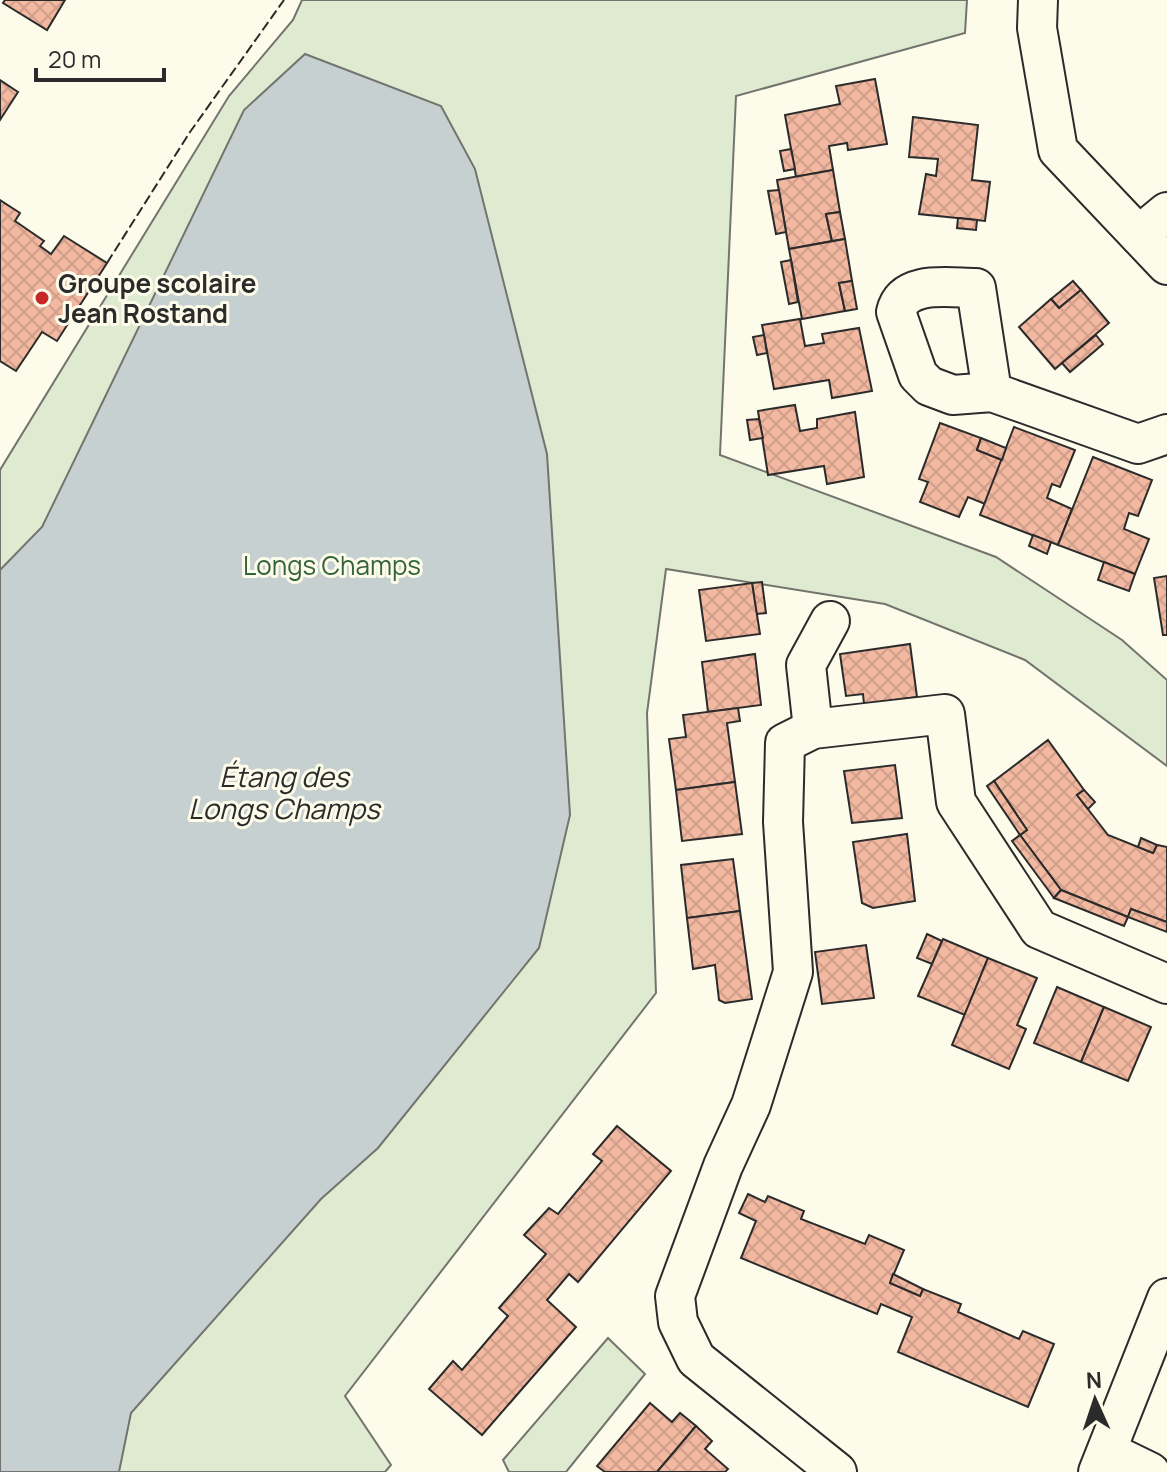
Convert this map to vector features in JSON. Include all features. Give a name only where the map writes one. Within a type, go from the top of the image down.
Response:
[{"type":"street","points":[[1038,0],[1037,28],[1058,150],[1153,224],[1167,265]]},
{"type":"street","points":[[992,392],[1138,444],[1167,434]]},
{"type":"street","points":[[813,729],[806,665],[830,621]]},
{"type":"street","points":[[837,1472],[696,1359],[678,1322],[675,1296],[723,1166],[751,1105],[793,972],[783,822],[785,743],[813,729],[945,714],[956,802],[1039,929],[1167,984]]},
{"type":"street","points":[[1150,1472],[1103,1462],[1167,1298]]},
{"type":"green space","name":"Étang des Longs Champs","points":[[302,0],[967,0],[965,33],[736,96],[720,455],[996,557],[1122,640],[1167,680],[1167,766],[1025,660],[885,604],[666,569],[647,713],[656,993],[345,1396],[391,1465],[385,1472],[0,1472],[0,470],[229,96],[293,20]]},
{"type":"green space","points":[[608,1338],[645,1374],[566,1472],[509,1472],[503,1460]]},
{"type":"water","name":"Étang des Longs Champs","points":[[305,54],[441,106],[475,169],[547,454],[570,815],[539,948],[378,1148],[321,1199],[131,1413],[119,1472],[0,1472],[0,570],[42,527],[244,110]]},
{"type":"building","points":[[5,0],[65,0],[47,30],[3,3]]},
{"type":"building","points":[[875,79],[887,144],[848,150],[847,143],[829,146],[833,170],[796,177],[785,115],[840,104],[836,86]]},
{"type":"building","points":[[0,80],[18,92],[0,120]]},
{"type":"building","points":[[913,117],[978,125],[972,180],[990,182],[985,221],[919,214],[926,174],[936,176],[938,159],[909,157]]},
{"type":"building","points":[[791,149],[795,169],[784,171],[780,151]]},
{"type":"building","points":[[833,170],[840,212],[826,214],[832,241],[789,249],[777,180]]},
{"type":"building","points":[[779,190],[786,232],[776,234],[768,191]]},
{"type":"building","name":"Groupe scolaire Jean Rostand","points":[[0,200],[20,213],[15,221],[44,241],[40,246],[51,254],[64,236],[107,263],[57,341],[42,332],[16,371],[0,361]]},
{"type":"building","points":[[840,212],[845,239],[832,241],[826,214]]},
{"type":"building","points":[[958,218],[977,220],[976,230],[957,228]]},
{"type":"building","points":[[845,239],[852,281],[839,283],[845,311],[802,319],[789,249]]},
{"type":"building","points":[[791,260],[798,302],[789,304],[781,262]]},
{"type":"building","points":[[852,281],[857,309],[845,311],[839,283]]},
{"type":"building","points":[[1073,281],[1081,290],[1059,308],[1051,299]]},
{"type":"building","points":[[1081,290],[1109,323],[1055,369],[1019,327],[1051,299],[1059,308]]},
{"type":"building","points":[[800,319],[805,346],[824,343],[822,334],[859,328],[872,391],[832,398],[829,380],[774,389],[762,325]]},
{"type":"building","points":[[764,335],[767,353],[757,355],[753,337]]},
{"type":"building","points":[[1096,335],[1103,344],[1070,372],[1062,363]]},
{"type":"building","points":[[795,405],[800,431],[817,428],[817,419],[855,412],[864,477],[827,484],[824,466],[768,475],[758,411]]},
{"type":"building","points":[[759,419],[763,438],[750,440],[747,420]]},
{"type":"building","points":[[940,423],[981,438],[977,450],[1002,460],[985,504],[968,497],[959,517],[920,502],[928,482],[919,479]]},
{"type":"building","points":[[1014,427],[1075,450],[1060,487],[1052,484],[1047,498],[1072,509],[1058,545],[980,515]]},
{"type":"building","points":[[981,438],[1006,448],[1002,460],[977,450]]},
{"type":"building","points":[[1093,457],[1152,480],[1138,516],[1129,513],[1124,529],[1149,539],[1135,574],[1058,545]]},
{"type":"building","points":[[1033,535],[1051,542],[1047,554],[1029,546]]},
{"type":"building","points":[[1104,562],[1135,574],[1129,591],[1098,580]]},
{"type":"building","points":[[1167,576],[1167,635],[1163,635],[1154,578]]},
{"type":"building","points":[[762,582],[766,613],[756,614],[752,583]]},
{"type":"building","points":[[752,583],[760,634],[706,641],[699,590]]},
{"type":"building","points":[[910,644],[917,697],[864,704],[863,694],[846,696],[840,654]]},
{"type":"building","points":[[755,654],[761,705],[708,712],[702,662]]},
{"type":"building","points":[[738,708],[740,721],[727,723],[735,782],[676,790],[669,739],[686,737],[683,715]]},
{"type":"building","points":[[1048,740],[1084,790],[1077,795],[1108,835],[1153,853],[1157,845],[1167,847],[1167,922],[1131,909],[1128,917],[1061,890],[1020,835],[1027,830],[994,781]]},
{"type":"building","points":[[895,765],[902,818],[852,823],[844,771]]},
{"type":"building","points":[[994,781],[1027,830],[1020,835],[987,786]]},
{"type":"building","points":[[735,782],[742,834],[682,841],[676,790]]},
{"type":"building","points":[[1084,790],[1095,802],[1088,809],[1077,795]]},
{"type":"building","points":[[907,834],[915,901],[873,908],[862,903],[853,842]]},
{"type":"building","points":[[1020,835],[1061,890],[1054,898],[1012,841]]},
{"type":"building","points":[[1141,838],[1157,845],[1153,853],[1138,847]]},
{"type":"building","points":[[733,859],[740,911],[687,918],[681,865]]},
{"type":"building","points":[[1061,890],[1128,917],[1124,926],[1054,898]]},
{"type":"building","points":[[1131,909],[1167,922],[1167,932],[1128,917]]},
{"type":"building","points":[[740,911],[752,999],[725,1003],[719,1000],[715,965],[693,969],[687,918]]},
{"type":"building","points":[[927,934],[942,941],[932,964],[917,958]]},
{"type":"building","points":[[943,939],[988,958],[965,1015],[918,996]]},
{"type":"building","points":[[866,945],[874,998],[822,1004],[815,952]]},
{"type":"building","points":[[988,958],[1037,978],[1017,1025],[1026,1029],[1009,1069],[952,1045]]},
{"type":"building","points":[[1057,987],[1104,1007],[1081,1062],[1034,1043]]},
{"type":"building","points":[[1104,1007],[1151,1027],[1128,1081],[1081,1062]]},
{"type":"building","points":[[617,1126],[671,1171],[578,1282],[569,1274],[547,1300],[576,1327],[482,1435],[429,1389],[453,1361],[462,1370],[508,1316],[499,1308],[546,1254],[524,1235],[549,1208],[558,1214],[602,1161],[593,1154]]},
{"type":"building","points":[[748,1194],[765,1202],[768,1196],[804,1211],[801,1219],[865,1244],[869,1235],[904,1250],[890,1283],[920,1296],[923,1289],[961,1304],[958,1312],[1019,1339],[1023,1331],[1054,1344],[1028,1407],[898,1352],[912,1317],[881,1304],[877,1314],[741,1258],[756,1221],[739,1213]]},
{"type":"building","points":[[893,1274],[923,1289],[920,1296],[890,1283]]},
{"type":"building","points":[[650,1403],[672,1422],[680,1413],[696,1426],[657,1472],[605,1472],[597,1466]]},
{"type":"building","points":[[696,1426],[712,1441],[705,1449],[728,1469],[725,1472],[657,1472]]},
{"type":"fence","points":[[107,263],[190,132],[284,0]]},
{"type":"place","name":"Groupe scolaire Jean Rostand","points":[[42,298]]},
{"type":"park label","name":"Longs Champs","points":[[332,565]]}]
